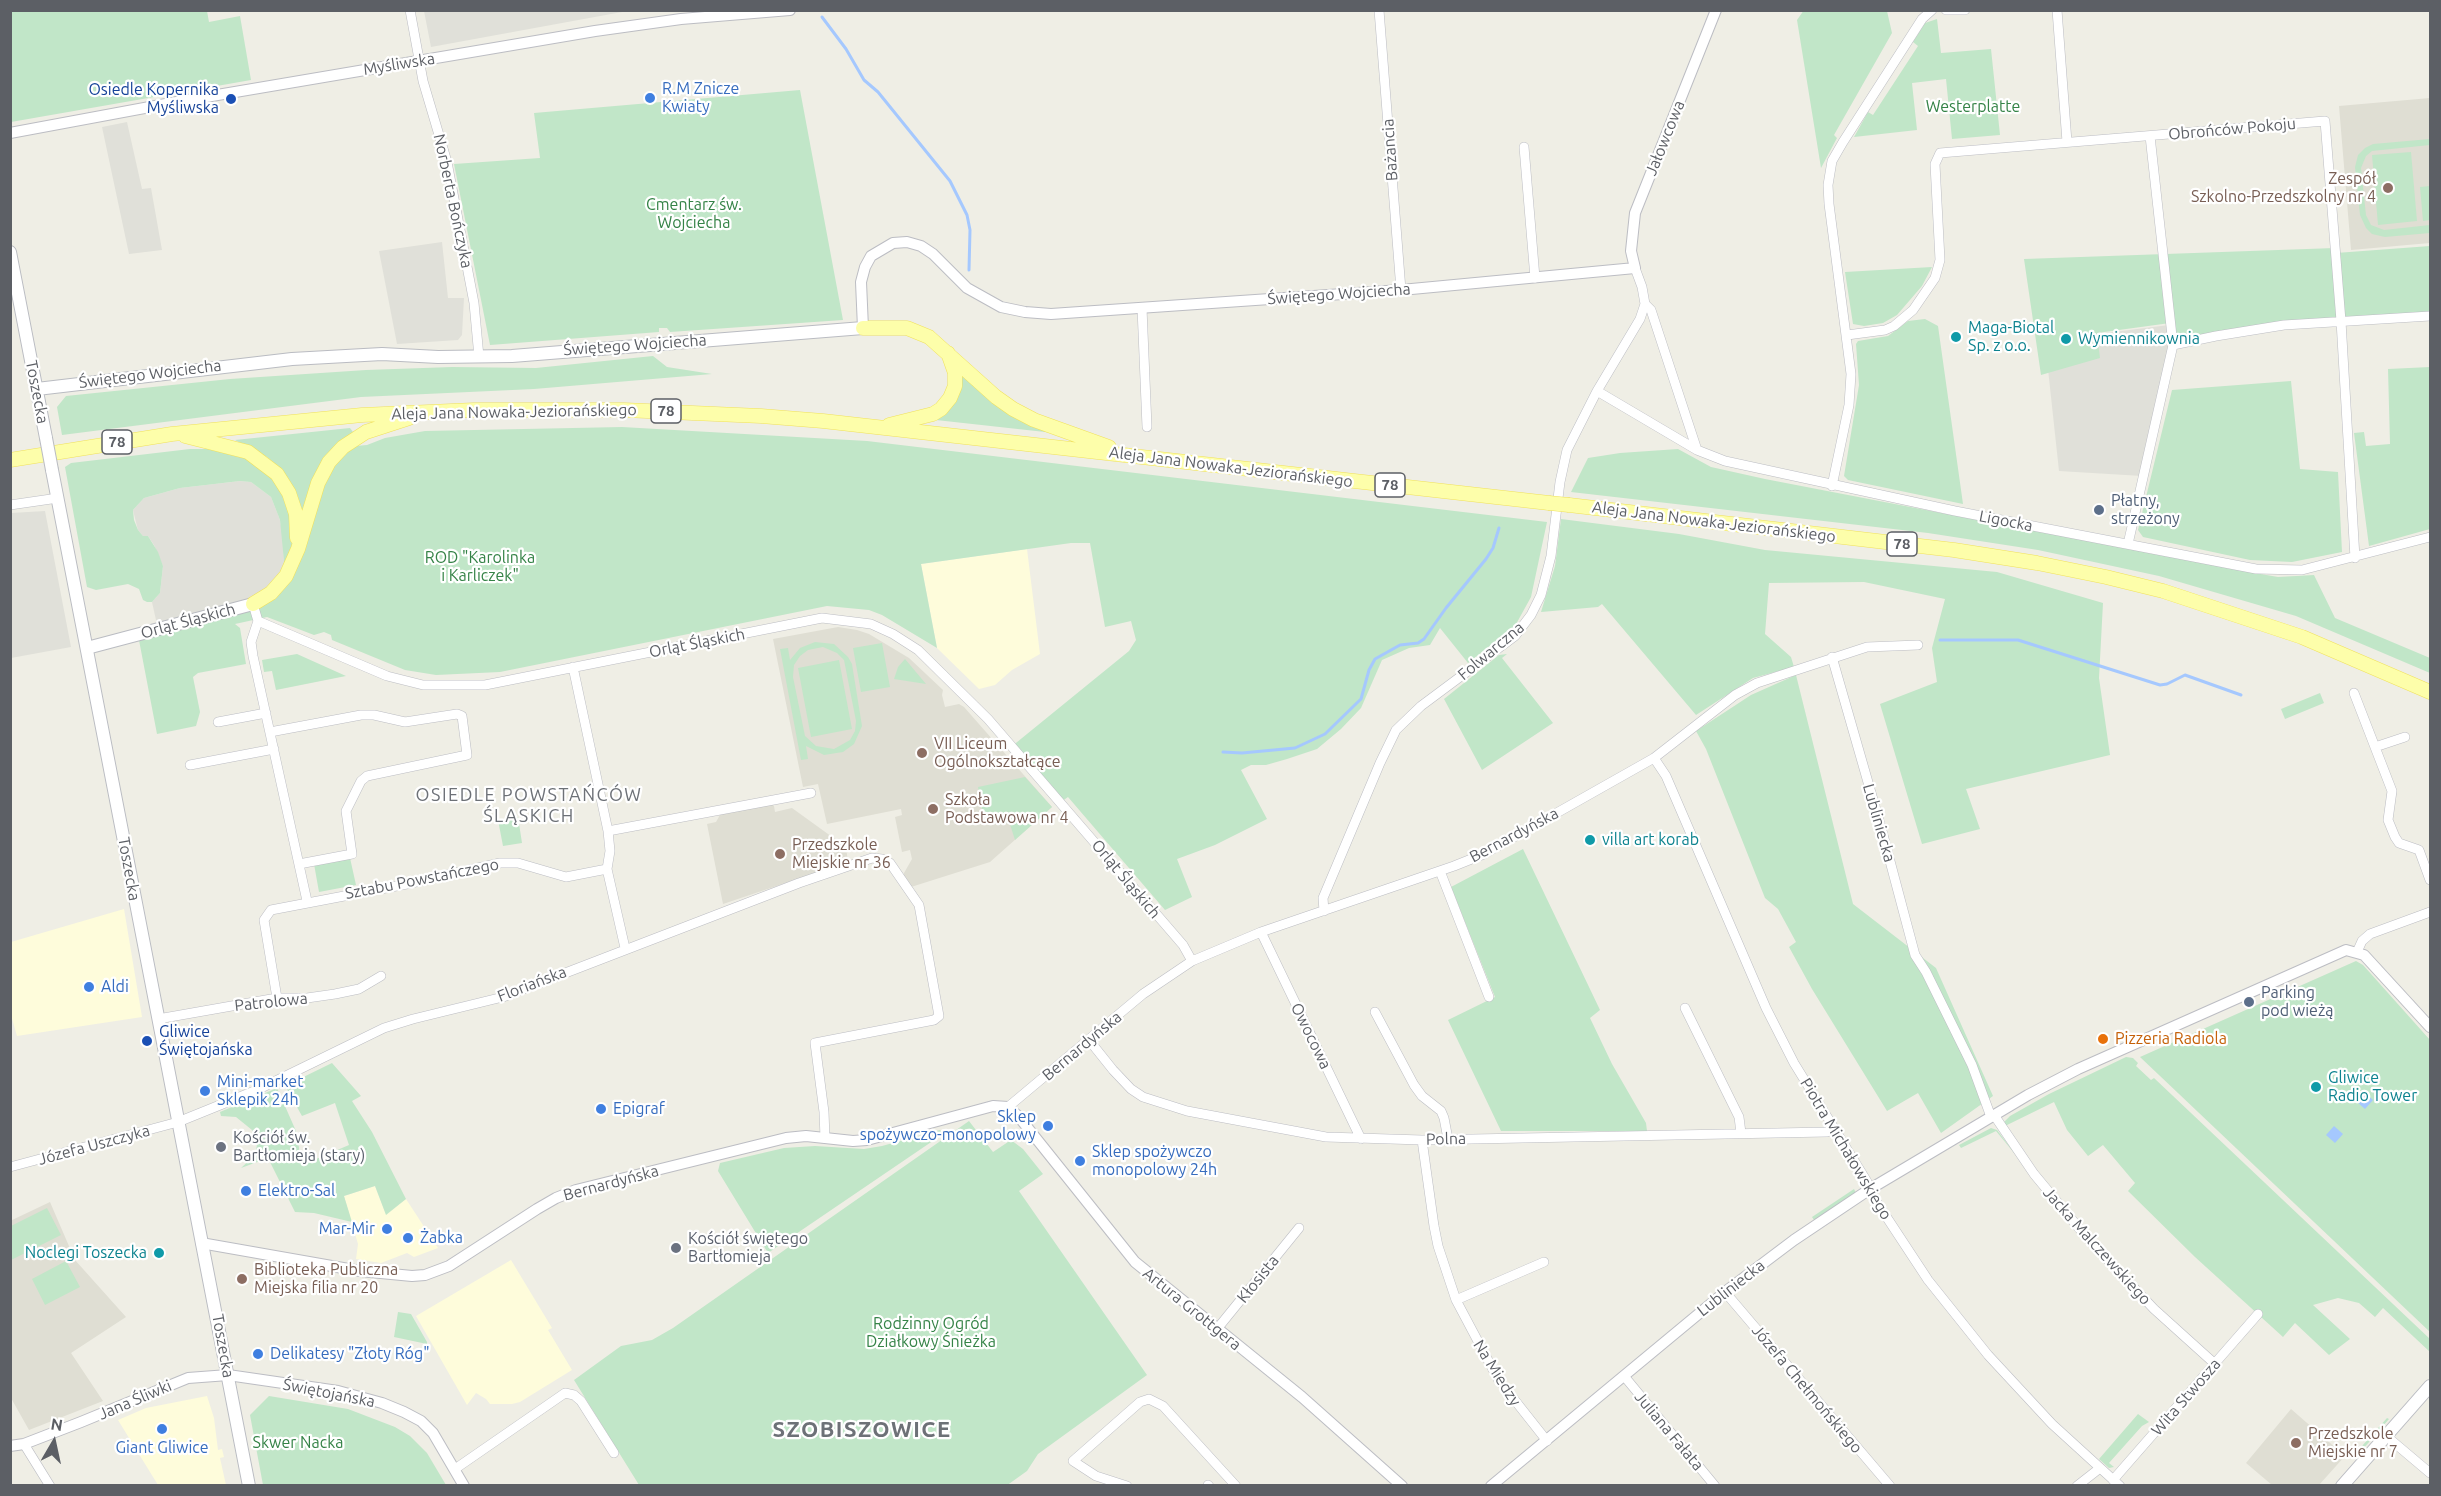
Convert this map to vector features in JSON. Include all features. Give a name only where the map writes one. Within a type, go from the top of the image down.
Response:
[{"type":"main road","name":"Toszecka","points":[[10,252],[249,1485]]},
{"type":"main road","points":[[863,328],[894,327],[912,330],[929,337],[996,397],[1020,413],[1054,428],[1133,455]]},
{"type":"main road","name":"Świętego Wojciecha","points":[[37,389],[292,359],[382,354],[479,357],[863,328]]},
{"type":"main road","points":[[879,427],[925,417],[941,409],[950,398],[955,386],[955,373],[947,351]]},
{"type":"main road","name":"Aleja Jana Nowaka-Jeziorańskiego","points":[[10,460],[172,434],[362,415],[427,412],[624,410],[761,416],[879,427],[1954,550],[2037,563],[2163,591],[2302,637],[2430,692]]},
{"type":"main road","points":[[253,604],[271,592],[286,576],[298,549],[318,483],[329,462],[343,447],[366,432],[427,412]]},
{"type":"main road","points":[[172,434],[242,450],[260,459],[277,474],[289,493],[296,514],[298,549]]},
{"type":"main road","name":"Orląt Śląskich","points":[[87,648],[253,604]]},
{"type":"main road","points":[[2342,1485],[2430,1386]]},
{"type":"street","name":"Norberta Bończyka","points":[[411,10],[419,61],[447,162],[473,298],[479,357]]},
{"type":"street","name":"Myśliwska","points":[[10,133],[182,101],[634,25],[790,10]]},
{"type":"street","name":"Bażancia","points":[[1379,10],[1401,290]]},
{"type":"street","name":"Jałowcowa","points":[[1635,268],[1630,251],[1635,213],[1716,10]]},
{"type":"street","points":[[1832,486],[1851,389],[1847,335],[1829,204],[1828,185],[1832,162],[1842,142],[1922,19],[1932,10]]},
{"type":"street","points":[[1946,10],[1965,10]]},
{"type":"street","points":[[2057,10],[2067,142]]},
{"type":"street","name":"Obrońców Pokoju","points":[[2128,544],[2173,345],[2150,136],[2325,122],[2341,321],[2355,558]]},
{"type":"street","points":[[1847,335],[1885,330],[1894,326],[1913,310],[1935,278],[1940,260],[1935,165],[1940,153],[2150,136]]},
{"type":"street","points":[[1524,147],[1535,278]]},
{"type":"street","name":"Świętego Wojciecha","points":[[863,328],[861,282],[865,267],[871,256],[893,243],[907,242],[921,246],[933,254],[967,288],[988,301],[1012,310],[1051,314],[1401,290],[1456,283],[1635,268]]},
{"type":"street","points":[[1635,268],[1645,304],[1651,310],[1697,450]]},
{"type":"street","name":"Folwarczna","points":[[1324,911],[1323,898],[1384,753],[1396,730],[1421,706],[1515,636],[1531,615],[1541,595],[1551,556],[1560,482],[1567,450],[1597,391],[1640,319],[1645,304]]},
{"type":"street","points":[[1142,308],[1147,427]]},
{"type":"street","points":[[2173,345],[2250,330],[2341,321],[2430,316]]},
{"type":"street","name":"Ligocka","points":[[1597,391],[1697,450],[1725,461],[1832,486],[2256,569],[2302,570],[2430,537]]},
{"type":"street","points":[[10,505],[58,498]]},
{"type":"street","name":"Orląt Śląskich","points":[[253,604],[258,621],[387,676],[423,685],[485,685],[822,618],[871,624],[893,634],[928,659],[988,720],[1183,945],[1192,961]]},
{"type":"street","points":[[258,621],[251,642],[307,901]]},
{"type":"street","name":"Bernardyńska","points":[[201,1243],[349,1269],[410,1276],[425,1275],[449,1266],[537,1209],[576,1190],[786,1138],[806,1136],[853,1141],[867,1140],[993,1106],[1008,1107],[1152,987],[1192,961],[1261,932],[1484,854],[1654,758],[1735,695],[1757,683],[1867,647],[1918,645]]},
{"type":"street","name":"Lubliniecka","points":[[1832,657],[1915,955],[1926,972],[1972,1065],[1993,1116]]},
{"type":"street","points":[[573,667],[608,831],[610,851],[607,869],[626,948]]},
{"type":"street","points":[[2354,693],[2392,791],[2388,820],[2399,843],[2419,850],[2430,880]]},
{"type":"street","points":[[218,722],[266,713]]},
{"type":"street","points":[[270,732],[361,715],[374,715],[405,722],[457,714],[462,716],[467,755],[367,776],[361,781],[346,811],[352,854],[299,864]]},
{"type":"street","points":[[2375,747],[2405,737]]},
{"type":"street","points":[[190,765],[273,749]]},
{"type":"street","name":"Piotra Michałowskiego","points":[[1654,758],[1666,776],[1766,1008],[1794,1063],[1905,1247],[1969,1334],[2052,1424],[2116,1483]]},
{"type":"street","points":[[608,831],[811,793]]},
{"type":"street","name":"Floriańska","points":[[178,1122],[268,1085],[334,1054],[367,1035],[413,1019],[503,997],[626,948],[850,864],[872,858],[890,863],[919,905],[923,916],[939,1016],[934,1020],[814,1043],[824,1112],[825,1138]]},
{"type":"street","name":"Sztabu Powstańczego","points":[[277,998],[264,920],[271,910],[307,901],[407,884],[500,863],[518,863],[566,877],[607,869]]},
{"type":"street","points":[[1440,871],[1489,997]]},
{"type":"street","points":[[2430,912],[2370,934],[2362,941],[2357,952],[2364,955],[2430,1027]]},
{"type":"street","name":"Owocowa","points":[[1261,932],[1361,1139]]},
{"type":"street","name":"Lubliniecka","points":[[1491,1485],[1725,1292],[1794,1240],[1870,1190],[2043,1087],[2095,1061],[2339,952],[2357,952]]},
{"type":"street","name":"Patrolowa","points":[[158,1019],[277,998],[307,998],[335,994],[359,989],[381,976]]},
{"type":"street","points":[[1685,1008],[1739,1117],[1741,1133]]},
{"type":"street","points":[[1375,1012],[1414,1085],[1422,1096],[1440,1111],[1444,1118],[1448,1139]]},
{"type":"street","name":"Polna","points":[[1089,1040],[1131,1089],[1156,1103],[1269,1128],[1326,1137],[1422,1140],[1827,1132],[1832,1128]]},
{"type":"street","name":"Artura Grottgera","points":[[1008,1107],[1019,1117],[1135,1262],[1302,1397],[1402,1485]]},
{"type":"street","name":"Jacka Malczewskiego","points":[[1993,1116],[2034,1174],[2088,1239],[2154,1309],[2215,1364]]},
{"type":"street","name":"Józefa Uszczyka","points":[[10,1167],[178,1122]]},
{"type":"street","name":"Na Miedzy","points":[[1422,1140],[1431,1215],[1438,1246],[1456,1300],[1497,1379],[1547,1441]]},
{"type":"street","name":"Kłosista","points":[[1216,1329],[1299,1228]]},
{"type":"street","points":[[1456,1300],[1544,1262]]},
{"type":"street","name":"Józefa Chełmońskiego","points":[[1725,1292],[1890,1485]]},
{"type":"street","name":"Wita Stwosza","points":[[2116,1483],[2258,1314]]},
{"type":"street","name":"Jana Śliwki","points":[[10,1446],[24,1444],[188,1377],[228,1375]]},
{"type":"street","name":"Świętojańska","points":[[228,1375],[338,1391],[382,1403],[421,1421],[433,1433],[464,1485]]},
{"type":"street","name":"Juliana Fałata","points":[[1624,1376],[1715,1485]]},
{"type":"street","points":[[455,1469],[565,1393],[574,1395],[581,1401],[614,1453]]},
{"type":"street","points":[[1126,1485],[1096,1476],[1073,1461],[1140,1402],[1149,1399],[1163,1406],[1236,1485]]},
{"type":"street","points":[[2385,1435],[2430,1473]]},
{"type":"street","points":[[24,1444],[50,1485]]},
{"type":"street","points":[[2077,1485],[2100,1468]]},
{"type":"shaded area","points":[[633,10],[431,47],[424,11]]},
{"type":"shaded area","name":"Zespół Szkolno-Przedszkolny nr 4","points":[[2430,98],[2430,243],[2351,250],[2339,106]]},
{"type":"shaded area","points":[[127,122],[142,189],[151,188],[162,250],[129,254],[102,127]]},
{"type":"shaded area","points":[[442,242],[448,298],[464,298],[462,335],[458,340],[397,344],[379,251]]},
{"type":"shaded area","points":[[2169,325],[2171,343],[2142,476],[2059,471],[2047,360],[2090,335]]},
{"type":"shaded area","points":[[240,481],[251,482],[271,497],[280,520],[283,538],[282,572],[269,592],[158,629],[152,602],[160,593],[163,566],[148,536],[143,536],[138,530],[133,510],[144,498],[180,488]]},
{"type":"shaded area","points":[[45,511],[71,647],[11,658],[11,513]]},
{"type":"shaded area","points":[[1027,549],[1040,654],[1012,670],[995,685],[979,689],[937,648],[921,564]]},
{"type":"shaded area","points":[[838,627],[869,634],[909,658],[943,690],[945,707],[959,704],[964,707],[1052,807],[990,862],[911,887],[904,877],[912,859],[910,850],[902,852],[895,817],[902,815],[901,809],[827,824],[818,784],[803,787],[773,639]]},
{"type":"shaded area","name":"Przedszkole Miejskie nr 36","points":[[770,803],[774,806],[775,812],[792,808],[846,847],[848,862],[723,904],[707,824],[716,822],[721,813]]},
{"type":"shaded area","points":[[124,909],[142,1017],[17,1036],[11,1015],[11,942]]},
{"type":"shaded area","points":[[375,1186],[386,1214],[406,1199],[438,1248],[414,1257],[407,1253],[381,1263],[356,1259],[358,1244],[344,1196]]},
{"type":"shaded area","points":[[50,1202],[75,1260],[126,1317],[71,1353],[103,1401],[29,1430],[11,1398],[10,1221]]},
{"type":"shaded area","points":[[511,1260],[552,1328],[548,1330],[572,1370],[520,1402],[490,1404],[476,1393],[467,1405],[416,1316]]},
{"type":"shaded area","points":[[207,1396],[214,1418],[218,1450],[222,1449],[224,1457],[220,1458],[226,1485],[158,1485],[118,1420],[146,1408]]},
{"type":"shaded area","name":"Przedszkole Miejskie nr 7","points":[[2291,1409],[2345,1456],[2319,1485],[2272,1485],[2246,1463]]},
{"type":"green space","points":[[11,10],[207,11],[209,22],[240,16],[251,80],[11,122]]},
{"type":"green space","points":[[1804,10],[1887,11],[1892,33],[1834,135],[1837,138],[1821,168],[1797,20]]},
{"type":"green space","name":"Westerplatte","points":[[1937,19],[1941,53],[1991,49],[2000,135],[1952,139],[1946,79],[1912,83],[1917,130],[1854,137],[1868,112],[1873,115],[1918,46],[1913,42],[1925,23]]},
{"type":"green space","name":"Cmentarz św. Wojciecha","points":[[800,90],[843,320],[670,332],[667,328],[659,328],[659,332],[490,345],[454,164],[540,158],[534,113]]},
{"type":"green space","points":[[2430,139],[2430,145],[2372,151],[2366,156],[2361,168],[2366,215],[2371,225],[2384,230],[2430,225],[2430,233],[2385,237],[2372,234],[2366,228],[2360,215],[2355,167],[2358,155],[2373,144]]},
{"type":"green space","points":[[2411,152],[2417,221],[2378,225],[2372,155]]},
{"type":"green space","points":[[2430,186],[2430,220],[2423,221],[2420,187]]},
{"type":"green space","points":[[2430,246],[2430,316],[2341,321],[2173,345],[2170,323],[2097,333],[2100,358],[2041,375],[2024,259],[2335,248],[2336,253]]},
{"type":"green space","points":[[1932,267],[1922,286],[1897,315],[1883,323],[1864,326],[1853,324],[1845,272]]},
{"type":"green space","points":[[1925,319],[1938,326],[1963,504],[1848,480],[1844,476],[1859,385],[1856,344],[1858,341],[1888,336],[1908,321]]},
{"type":"green space","points":[[653,356],[667,367],[712,374],[534,389],[361,397],[62,435],[57,407],[66,396],[230,379],[366,370],[452,367],[536,368]]},
{"type":"green space","points":[[2430,367],[2430,529],[2369,546],[2354,433],[2364,432],[2366,446],[2390,444],[2388,369]]},
{"type":"green space","points":[[960,370],[1054,433],[936,420]]},
{"type":"green space","points":[[2291,381],[2300,469],[2338,472],[2342,552],[2292,562],[2250,560],[2143,537],[2138,530],[2172,390]]},
{"type":"green space","name":"ROD \"Karolinka i Karliczek\"","points":[[622,427],[867,441],[1547,522],[1531,597],[1515,626],[1468,663],[1440,628],[1430,645],[1409,648],[1382,660],[1361,708],[1317,749],[1266,765],[1251,765],[1241,770],[1267,819],[1215,845],[1177,859],[1192,897],[1165,910],[1068,797],[1061,802],[1011,747],[1129,651],[1136,640],[1131,621],[1105,627],[1090,543],[1071,543],[921,564],[937,648],[882,615],[869,610],[827,606],[500,672],[436,675],[405,670],[332,640],[331,635],[324,632],[314,635],[267,617],[235,624],[240,628],[246,664],[198,673],[193,677],[200,712],[196,726],[157,734],[138,635],[204,618],[269,592],[282,572],[284,561],[280,520],[271,497],[251,482],[240,481],[180,488],[144,498],[133,510],[134,520],[143,536],[148,536],[163,566],[160,593],[152,602],[147,602],[143,600],[139,589],[128,584],[96,590],[87,587],[65,467],[71,463],[190,449],[240,452],[264,468],[285,494],[297,547],[329,462],[356,446],[425,431]]},
{"type":"green space","points":[[350,428],[353,432],[303,511],[280,468],[267,457],[235,440]]},
{"type":"green space","points":[[1678,449],[1711,467],[1765,479],[2232,569],[2278,577],[2314,575],[2335,618],[2430,658],[2430,673],[2296,616],[2159,576],[2038,550],[1928,533],[1571,492],[1588,458]]},
{"type":"green space","points":[[1561,519],[1679,534],[1765,550],[1997,572],[2103,603],[2099,678],[2110,755],[1966,789],[1980,829],[1922,844],[1880,704],[1937,682],[1932,648],[1945,599],[1864,582],[1769,583],[1765,634],[1791,657],[1794,667],[1753,678],[1696,715],[1602,604],[1598,607],[1541,612],[1555,566]]},
{"type":"green space","points":[[815,642],[834,644],[852,664],[862,726],[854,744],[843,752],[824,755],[806,746],[808,759],[801,760],[780,649],[788,648],[790,660],[800,648]],"holes":[[[823,647],[837,653],[844,660],[856,721],[855,731],[850,740],[834,749],[816,746],[805,736],[793,677],[794,665],[808,650]]]},
{"type":"green space","points":[[882,643],[890,687],[861,692],[853,648]]},
{"type":"green space","points":[[297,654],[346,676],[276,690],[272,671],[264,672],[262,660]]},
{"type":"green space","points":[[1507,654],[1502,658],[1553,723],[1482,770],[1444,699],[1499,655]]},
{"type":"green space","points":[[905,659],[926,684],[894,679],[898,667]]},
{"type":"green space","points":[[839,660],[852,729],[811,737],[798,668]]},
{"type":"green space","points":[[1796,675],[1853,904],[1936,968],[1993,1096],[1941,1133],[1918,1093],[1887,1111],[1812,989],[1789,947],[1796,942],[1778,909],[1765,898],[1706,749],[1696,731],[1751,695]]},
{"type":"green space","points":[[2320,693],[2324,703],[2285,719],[2281,709]]},
{"type":"green space","points":[[1025,777],[1052,807],[1015,840],[1008,818],[986,818],[983,815],[978,787]]},
{"type":"green space","points":[[518,817],[522,843],[503,846],[498,820]]},
{"type":"green space","points":[[1523,849],[1600,1010],[1590,1018],[1612,1064],[1646,1123],[1647,1131],[1501,1131],[1448,1020],[1495,997],[1451,887]]},
{"type":"green space","points":[[350,858],[356,885],[319,892],[314,864]]},
{"type":"green space","points":[[2356,961],[2363,965],[2430,1040],[2430,1332],[2140,1057]]},
{"type":"green space","points":[[2126,1057],[2133,1058],[2138,1063],[2136,1066],[2151,1080],[2154,1078],[2430,1339],[2430,1352],[2383,1308],[2375,1317],[2359,1303],[2338,1298],[2313,1305],[2350,1339],[2329,1355],[2295,1323],[2283,1337],[2195,1257],[2128,1191],[2135,1183],[2103,1145],[2088,1156],[2067,1130],[2054,1102],[2005,1126],[2004,1122],[2010,1116],[2049,1094]]},
{"type":"green space","points":[[332,1063],[361,1096],[352,1101],[372,1132],[406,1199],[386,1215],[375,1186],[344,1196],[352,1222],[314,1213],[295,1212],[268,1158],[241,1168],[255,1155],[257,1145],[252,1130],[236,1117],[221,1116],[220,1112],[277,1088],[296,1131],[302,1165],[349,1145],[335,1103],[302,1116],[285,1086]]},
{"type":"green space","name":"Rodzinny Ogród Działkowy Śnieżka","points":[[969,1121],[993,1152],[1011,1140],[1023,1149],[1043,1174],[1019,1191],[1147,1375],[1038,1454],[1027,1471],[1006,1486],[639,1485],[574,1380],[621,1346],[652,1340],[673,1328]]},
{"type":"green space","points":[[1991,1128],[1997,1130],[2019,1159],[1996,1131],[1961,1148],[1959,1145]]},
{"type":"green space","points":[[940,1130],[943,1134],[768,1253],[718,1171],[720,1163],[784,1148],[815,1146],[864,1149]]},
{"type":"green space","points":[[1854,1189],[1856,1193],[1814,1220],[1812,1217]]},
{"type":"green space","points":[[47,1208],[61,1235],[11,1260],[11,1226]]},
{"type":"green space","points":[[66,1261],[80,1287],[45,1305],[32,1279]]},
{"type":"green space","points":[[398,1312],[411,1314],[427,1344],[394,1337]]},
{"type":"green space","name":"Skwer Nacka","points":[[269,1396],[348,1409],[395,1427],[410,1436],[427,1453],[446,1485],[263,1485],[250,1415]]},
{"type":"green space","points":[[2138,1414],[2149,1422],[2142,1426],[2109,1463],[2114,1467],[2109,1468],[2099,1459]]},
{"type":"green space","points":[[2387,1418],[2389,1419],[2356,1457],[2354,1455]]},
{"type":"water","points":[[2364,1092],[2373,1100],[2365,1109],[2356,1101]]},
{"type":"water","points":[[2334,1126],[2343,1134],[2335,1143],[2326,1135]]},
{"type":"waterway","points":[[822,17],[846,49],[864,80],[878,92],[950,181],[967,215],[970,230],[969,270]]},
{"type":"waterway","points":[[1223,752],[1242,753],[1295,748],[1325,734],[1361,699],[1369,670],[1375,659],[1400,645],[1418,643],[1424,639],[1486,559],[1493,548],[1499,528]]},
{"type":"waterway","points":[[1940,640],[2018,640],[2160,685],[2185,675],[2241,695]]},
{"type":"place","name":"R.M Znicze Kwiaty","points":[[650,98]]},
{"type":"place","name":"Osiedle Kopernika Myśliwska","points":[[231,99]]},
{"type":"place","name":"Zespół Szkolno-Przedszkolny nr 4","points":[[2388,188]]},
{"type":"place","name":"Maga-Biotal Sp. z o.o.","points":[[1956,337]]},
{"type":"place","name":"Wymiennikownia","points":[[2066,339]]},
{"type":"place","name":"Płatny, strzeżony","points":[[2099,510]]},
{"type":"place","name":"VII Liceum Ogólnokształcące","points":[[922,753]]},
{"type":"place","name":"Szkoła Podstawowa nr 4","points":[[933,809]]},
{"type":"place","name":"villa art korab","points":[[1590,840]]},
{"type":"place","name":"Przedszkole Miejskie nr 36","points":[[780,854]]},
{"type":"place","name":"Aldi","points":[[89,987]]},
{"type":"place","name":"Parking pod wieżą","points":[[2249,1002]]},
{"type":"place","name":"Pizzeria Radiola","points":[[2103,1039]]},
{"type":"place","name":"Gliwice Świętojańska","points":[[147,1041]]},
{"type":"place","name":"Gliwice Radio Tower","points":[[2316,1087]]},
{"type":"place","name":"Mini-market Sklepik 24h","points":[[205,1091]]},
{"type":"place","name":"Epigraf","points":[[601,1109]]},
{"type":"place","name":"Sklep spożywczo-monopolowy","points":[[1048,1126]]},
{"type":"place","name":"Kościół św. Bartłomieja (stary)","points":[[221,1147]]},
{"type":"place","name":"Sklep spożywczo monopolowy 24h","points":[[1080,1161]]},
{"type":"place","name":"Elektro-Sal","points":[[246,1191]]},
{"type":"place","name":"Mar-Mir","points":[[387,1229]]},
{"type":"place","name":"Żabka","points":[[408,1238]]},
{"type":"place","name":"Kościół świętego Bartłomieja","points":[[676,1248]]},
{"type":"place","name":"Noclegi Toszecka","points":[[159,1253]]},
{"type":"place","name":"Biblioteka Publiczna Miejska filia nr 20","points":[[242,1279]]},
{"type":"place","name":"Delikatesy \"Złoty Róg\"","points":[[258,1354]]},
{"type":"place","name":"Giant Gliwice","points":[[162,1429]]},
{"type":"place","name":"Przedszkole Miejskie nr 7","points":[[2296,1443]]},
{"type":"district","name":"OSIEDLE POWSTAŃCÓW ŚLĄSKICH","points":[[529,805]]},
{"type":"district","name":"SZOBISZOWICE","points":[[862,1430]]}]
